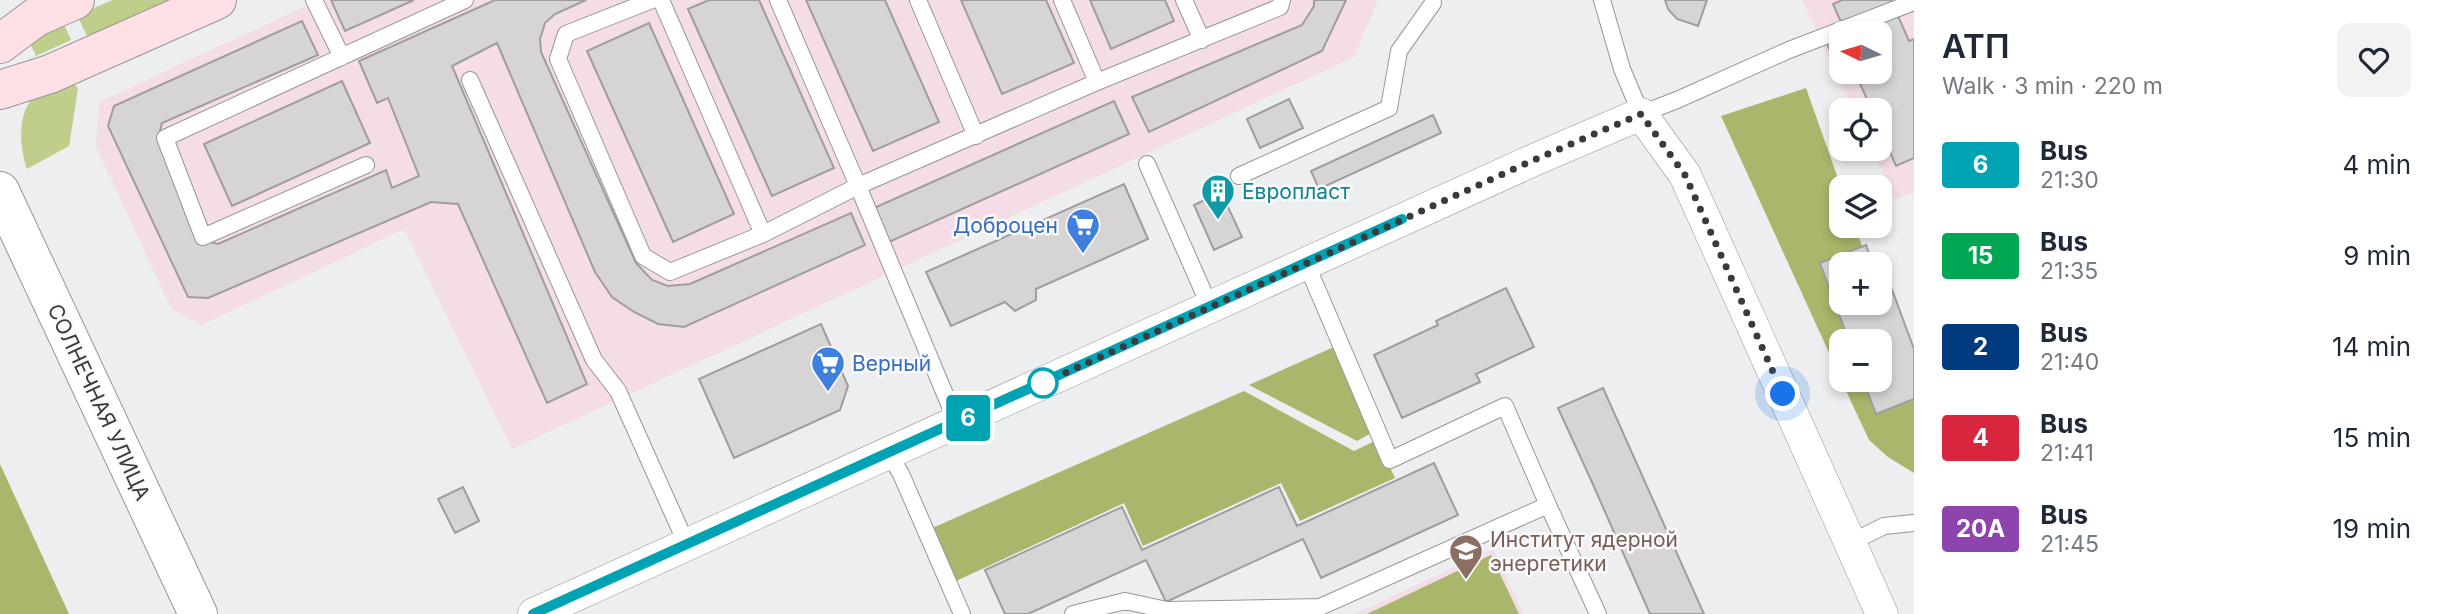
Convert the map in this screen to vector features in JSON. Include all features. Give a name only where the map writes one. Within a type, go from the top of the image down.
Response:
[{"type":"main road","points":[[0,44],[36,17],[75,0]]},
{"type":"main road","points":[[0,90],[50,75],[217,0]]},
{"type":"street","points":[[534,614],[1523,164],[1641,114],[1685,175],[1882,614]]},
{"type":"street","name":"СОЛНЕЧНАЯ УЛИЦА","points":[[0,191],[198,614]]},
{"type":"lane","points":[[314,0],[342,57]]},
{"type":"lane","points":[[366,165],[203,237],[165,138],[465,0]]},
{"type":"lane","points":[[652,0],[566,34],[558,59],[643,256],[670,272],[763,234],[858,186],[1097,82],[1280,7],[1282,0]]},
{"type":"lane","points":[[661,0],[763,234]]},
{"type":"lane","points":[[778,0],[957,423]]},
{"type":"lane","points":[[918,0],[976,136]]},
{"type":"lane","points":[[1062,0],[1097,82]]},
{"type":"lane","points":[[1184,0],[1202,40]]},
{"type":"lane","points":[[1602,0],[1622,69],[1641,114],[1789,50],[1914,2]]},
{"type":"lane","points":[[1240,176],[1390,108],[1399,51],[1436,1]]},
{"type":"lane","points":[[470,80],[594,360],[618,391],[687,545]]},
{"type":"lane","points":[[1147,164],[1210,307]]},
{"type":"lane","points":[[1306,263],[1390,460],[1505,406],[1598,614]]},
{"type":"lane","points":[[889,454],[901,474],[962,614]]},
{"type":"lane","points":[[1073,614],[1125,601],[1167,610],[1320,607],[1548,505]]},
{"type":"lane","points":[[1850,543],[1884,526],[1914,523]]},
{"type":"shaded area","points":[[319,0],[1378,0],[1354,57],[512,449],[404,229],[202,325],[172,310],[96,147],[99,102]]},
{"type":"shaded area","points":[[1802,0],[1914,0],[1914,192],[1895,200],[1892,194],[1892,175],[1883,175],[1877,161],[1892,161],[1892,98],[1847,98],[1841,84],[1892,84],[1892,21],[1829,21],[1829,58]]},
{"type":"shaded area","name":"Институт ядерной энергетики","points":[[1493,549],[1524,614],[1355,614]]},
{"type":"green space","points":[[113,0],[177,0],[88,38],[77,15]]},
{"type":"green space","points":[[62,20],[71,40],[36,56],[26,35]]},
{"type":"green space","points":[[68,75],[78,89],[69,146],[27,169],[21,141],[25,112],[35,96]]},
{"type":"green space","points":[[1806,88],[1829,153],[1829,161],[1832,161],[1837,175],[1829,175],[1829,238],[1859,238],[1864,252],[1829,252],[1829,315],[1887,315],[1892,329],[1829,329],[1829,353],[1721,116]]},
{"type":"green space","points":[[1892,329],[1914,392],[1914,473],[1888,457],[1869,440],[1847,392],[1892,392]]},
{"type":"green space","points":[[1336,346],[1375,431],[1357,441],[1249,385]]},
{"type":"green space","points":[[1244,391],[1354,451],[1377,440],[1395,478],[1300,521],[1281,483],[1143,546],[1124,503],[954,582],[930,529]]},
{"type":"green space","points":[[0,464],[69,614],[0,614]]},
{"type":"green space","name":"Институт ядерной энергетики","points":[[1491,555],[1519,614],[1367,614]]},
{"type":"building","points":[[331,0],[414,0],[345,31]]},
{"type":"building","points":[[495,0],[586,0],[555,14],[545,23],[540,39],[541,52],[636,263],[652,280],[668,286],[690,284],[851,213],[865,245],[684,327],[658,324],[634,312],[612,297],[595,272],[497,43],[452,66],[587,384],[547,403],[458,204],[431,202],[208,298],[188,297],[108,126],[114,106],[302,21],[318,55],[162,123],[159,135],[201,240],[218,244],[386,170],[392,188],[419,176],[388,98],[377,103],[359,61]]},
{"type":"building","points":[[709,0],[759,0],[834,168],[772,196],[688,9]]},
{"type":"building","points":[[806,0],[885,0],[939,122],[873,151]]},
{"type":"building","points":[[961,0],[1046,0],[1074,63],[1002,94]]},
{"type":"building","points":[[1090,0],[1165,0],[1174,21],[1111,49]]},
{"type":"building","points":[[1314,0],[1346,0],[1322,51],[1149,132],[1132,97],[1302,25],[1314,6]]},
{"type":"building","points":[[1665,0],[1707,0],[1698,26],[1677,19],[1668,9]]},
{"type":"building","points":[[1842,0],[1891,0],[1909,41],[1914,39],[1914,158],[1896,166],[1892,156],[1892,98],[1867,98],[1860,84],[1892,84],[1892,21],[1841,21],[1833,4]]},
{"type":"building","points":[[649,23],[734,214],[673,242],[587,51]]},
{"type":"building","points":[[1829,33],[1829,48],[1824,37]]},
{"type":"building","points":[[342,81],[370,143],[232,206],[204,144]]},
{"type":"building","points":[[1289,99],[1303,128],[1260,148],[1247,119]]},
{"type":"building","points":[[1114,101],[1129,134],[889,242],[874,208]]},
{"type":"building","points":[[1433,115],[1441,133],[1319,189],[1311,171]]},
{"type":"building","points":[[1124,184],[1148,239],[1036,289],[1036,300],[1015,311],[1005,302],[951,326],[926,272]]},
{"type":"building","name":"Европласт","points":[[1221,192],[1242,237],[1214,250],[1194,205]]},
{"type":"building","points":[[1866,245],[1869,252],[1848,252]]},
{"type":"building","points":[[1829,259],[1829,287],[1820,263]]},
{"type":"building","points":[[1506,288],[1534,347],[1476,374],[1480,382],[1402,418],[1374,355],[1438,325],[1436,321]]},
{"type":"building","points":[[1892,290],[1914,349],[1914,399],[1876,414],[1868,392],[1892,392],[1892,329],[1845,329],[1839,315],[1892,315]]},
{"type":"building","points":[[821,324],[848,386],[840,410],[734,458],[699,379]]},
{"type":"building","points":[[1603,388],[1704,614],[1650,614],[1558,408]]},
{"type":"building","points":[[1434,463],[1458,515],[1321,578],[1303,539],[1166,602],[1146,560],[1028,614],[1005,614],[985,570],[1122,507],[1142,550],[1279,487],[1297,526]]},
{"type":"building","points":[[463,487],[479,521],[455,533],[438,499]]},
{"type":"bus line","name":"6","points":[[533,614],[1402,219]]},
{"type":"place","name":"Европласт","points":[[1218,221]]},
{"type":"place","name":"Доброцен","points":[[1083,255]]},
{"type":"place","name":"Верный","points":[[828,393]]},
{"type":"place","name":"Институт ядерной энергетики","points":[[1466,581]]},
{"type":"route","points":[[1043,383],[1641,114],[1685,175],[1783,394]]}]
